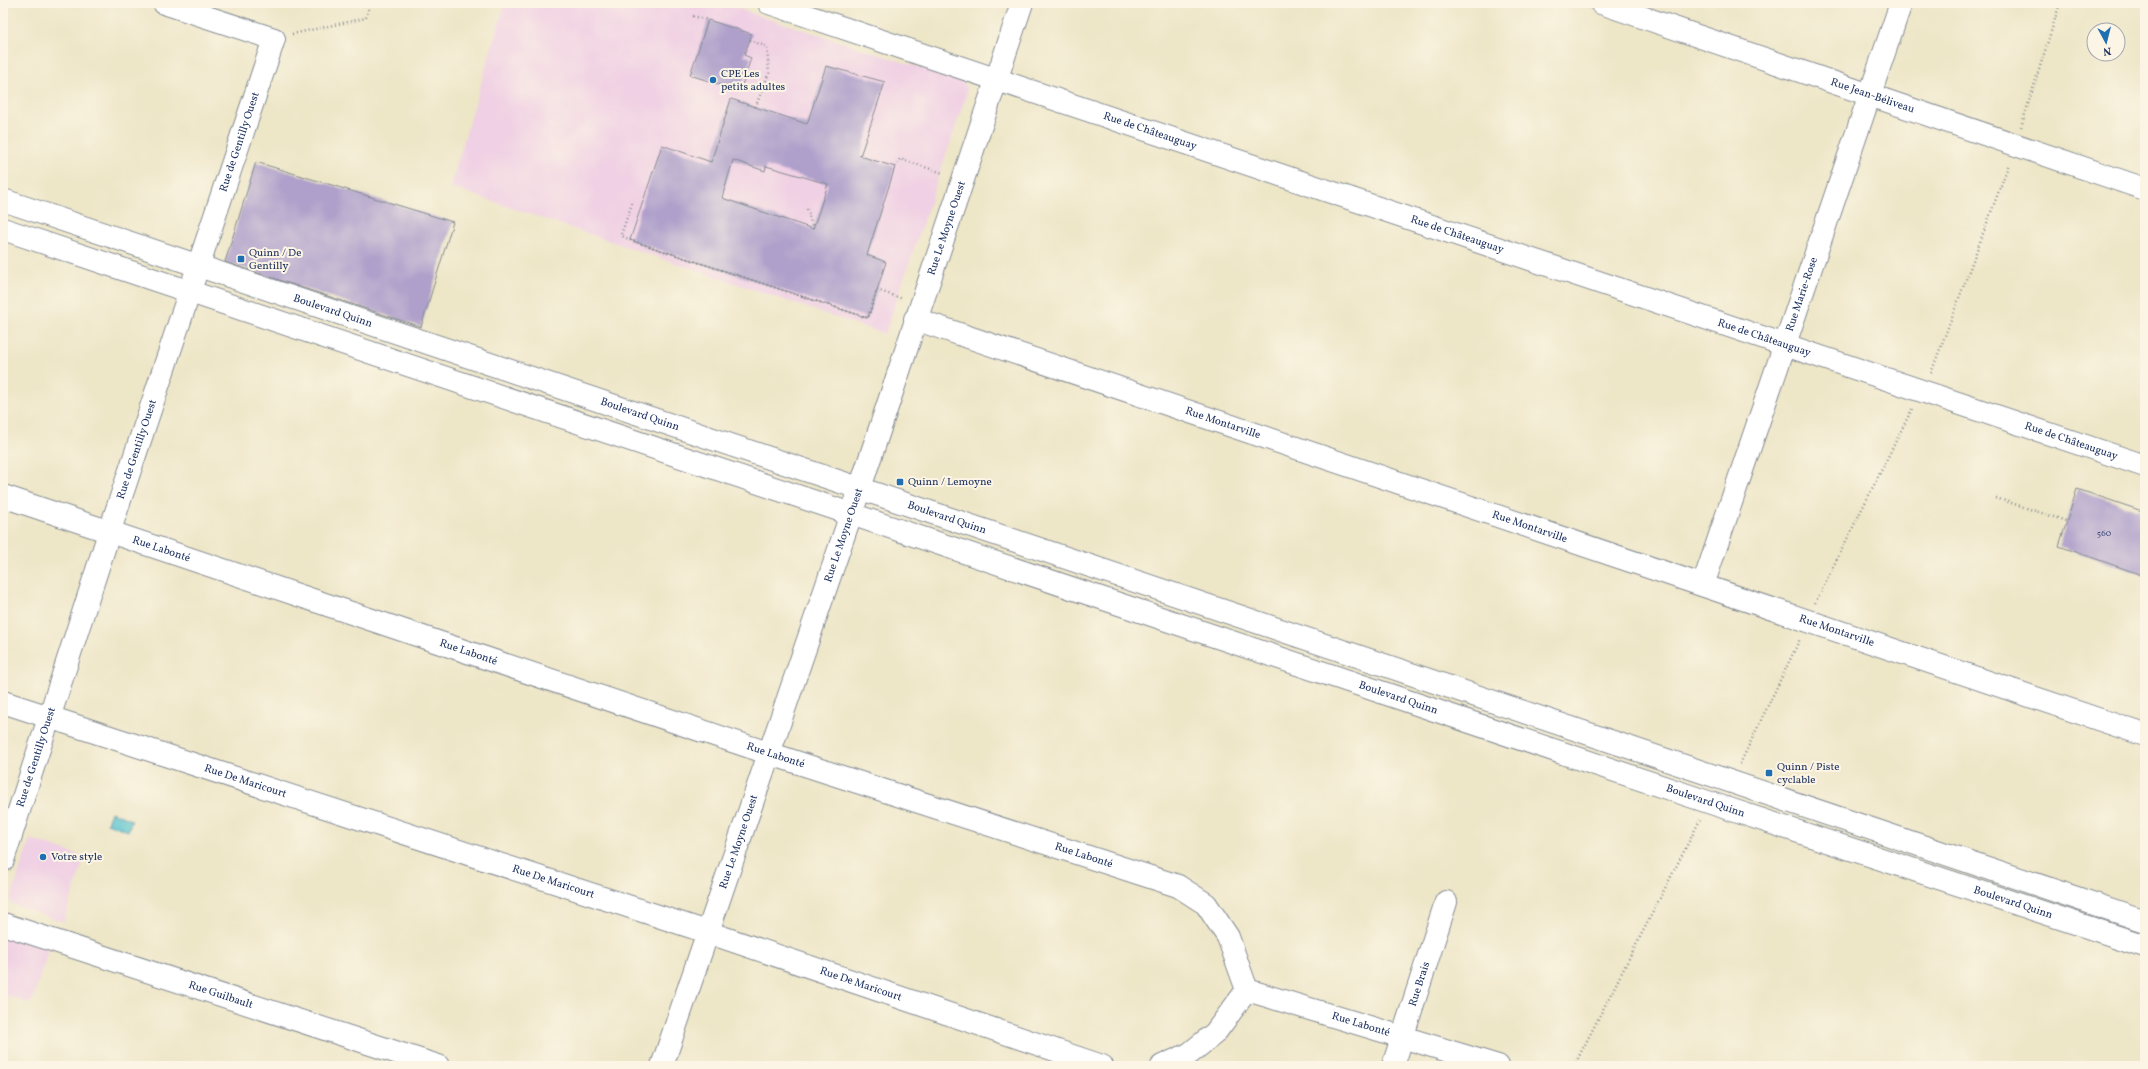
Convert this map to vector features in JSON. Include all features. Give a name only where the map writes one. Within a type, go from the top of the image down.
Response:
[{"type":"street","points":[[164,3],[274,39]]},
{"type":"street","name":"Rue de Châteauguay","points":[[769,3],[2145,466]]},
{"type":"street","name":"Rue Le Moyne Ouest","points":[[662,1066],[860,488],[1022,3]]},
{"type":"street","name":"Rue Jean-Béliveau","points":[[1601,3],[2145,189]]},
{"type":"street","name":"Rue Marie-Rose","points":[[1703,586],[1901,3]]},
{"type":"street","name":"Rue de Gentilly Ouest","points":[[3,860],[50,719],[109,533],[274,39]]},
{"type":"street","name":"Boulevard Quinn","points":[[3,200],[2145,921]]},
{"type":"street","name":"Boulevard Quinn","points":[[3,229],[1718,806],[2145,946]]},
{"type":"street","name":"Rue Montarville","points":[[918,312],[1703,586],[2145,735]]},
{"type":"street","name":"Rue Labonté","points":[[3,496],[109,533],[768,753],[1178,886],[1206,904],[1228,937],[1247,990],[1498,1066]]},
{"type":"street","points":[[1268,654],[1276,628]]},
{"type":"street","name":"Rue De Maricourt","points":[[3,702],[50,719],[707,932],[1102,1066]]},
{"type":"street","name":"Rue Brais","points":[[1393,1066],[1446,902]]},
{"type":"street","name":"Rue Guilbault","points":[[3,924],[438,1066]]},
{"type":"street","points":[[1162,1066],[1189,1054],[1215,1033],[1247,990]]},
{"type":"path","points":[[274,39],[366,18],[370,3]]},
{"type":"path","points":[[2019,134],[2060,3]]},
{"type":"path","points":[[693,16],[708,20]]},
{"type":"path","points":[[750,40],[767,47],[769,73],[755,108]]},
{"type":"path","points":[[895,167],[900,159],[963,179]]},
{"type":"path","points":[[1931,372],[2010,162]]},
{"type":"path","points":[[632,203],[621,235],[630,240],[868,318],[877,290],[918,312]]},
{"type":"path","points":[[807,209],[813,229]]},
{"type":"path","points":[[1812,610],[1914,405]]},
{"type":"path","points":[[1996,498],[2066,520]]},
{"type":"path","points":[[1738,768],[1802,633]]},
{"type":"path","points":[[1574,1066],[1702,816]]},
{"type":"shaded area","points":[[505,3],[721,3],[961,81],[967,87],[966,96],[885,334],[450,187]]},
{"type":"shaded area","points":[[30,839],[85,857],[63,922],[12,904],[10,900]]},
{"type":"shaded area","points":[[3,933],[49,948],[31,1004],[3,994]]},
{"type":"water","points":[[111,812],[132,820],[128,831],[107,823]]},
{"type":"building","points":[[708,20],[752,34],[744,55],[751,58],[740,91],[690,75]]},
{"type":"building","points":[[826,66],[885,82],[860,156],[895,167],[867,255],[886,262],[868,318],[630,240],[662,145],[711,162],[731,99],[807,124]],"holes":[[[733,160],[765,171],[766,166],[828,184],[813,229],[722,198]]]},
{"type":"building","points":[[256,162],[453,222],[421,327],[225,262]]},
{"type":"building","points":[[2077,489],[2145,512],[2145,576],[2059,546]]},
{"type":"place","name":"CPE Les petits adultes","points":[[713,80]]},
{"type":"place","name":"Quinn / De Gentilly","points":[[241,259]]},
{"type":"place","name":"Quinn / Lemoyne","points":[[900,482]]},
{"type":"place","name":"Quinn / Piste cyclable","points":[[1769,773]]},
{"type":"place","name":"Votre style","points":[[43,857]]}]
